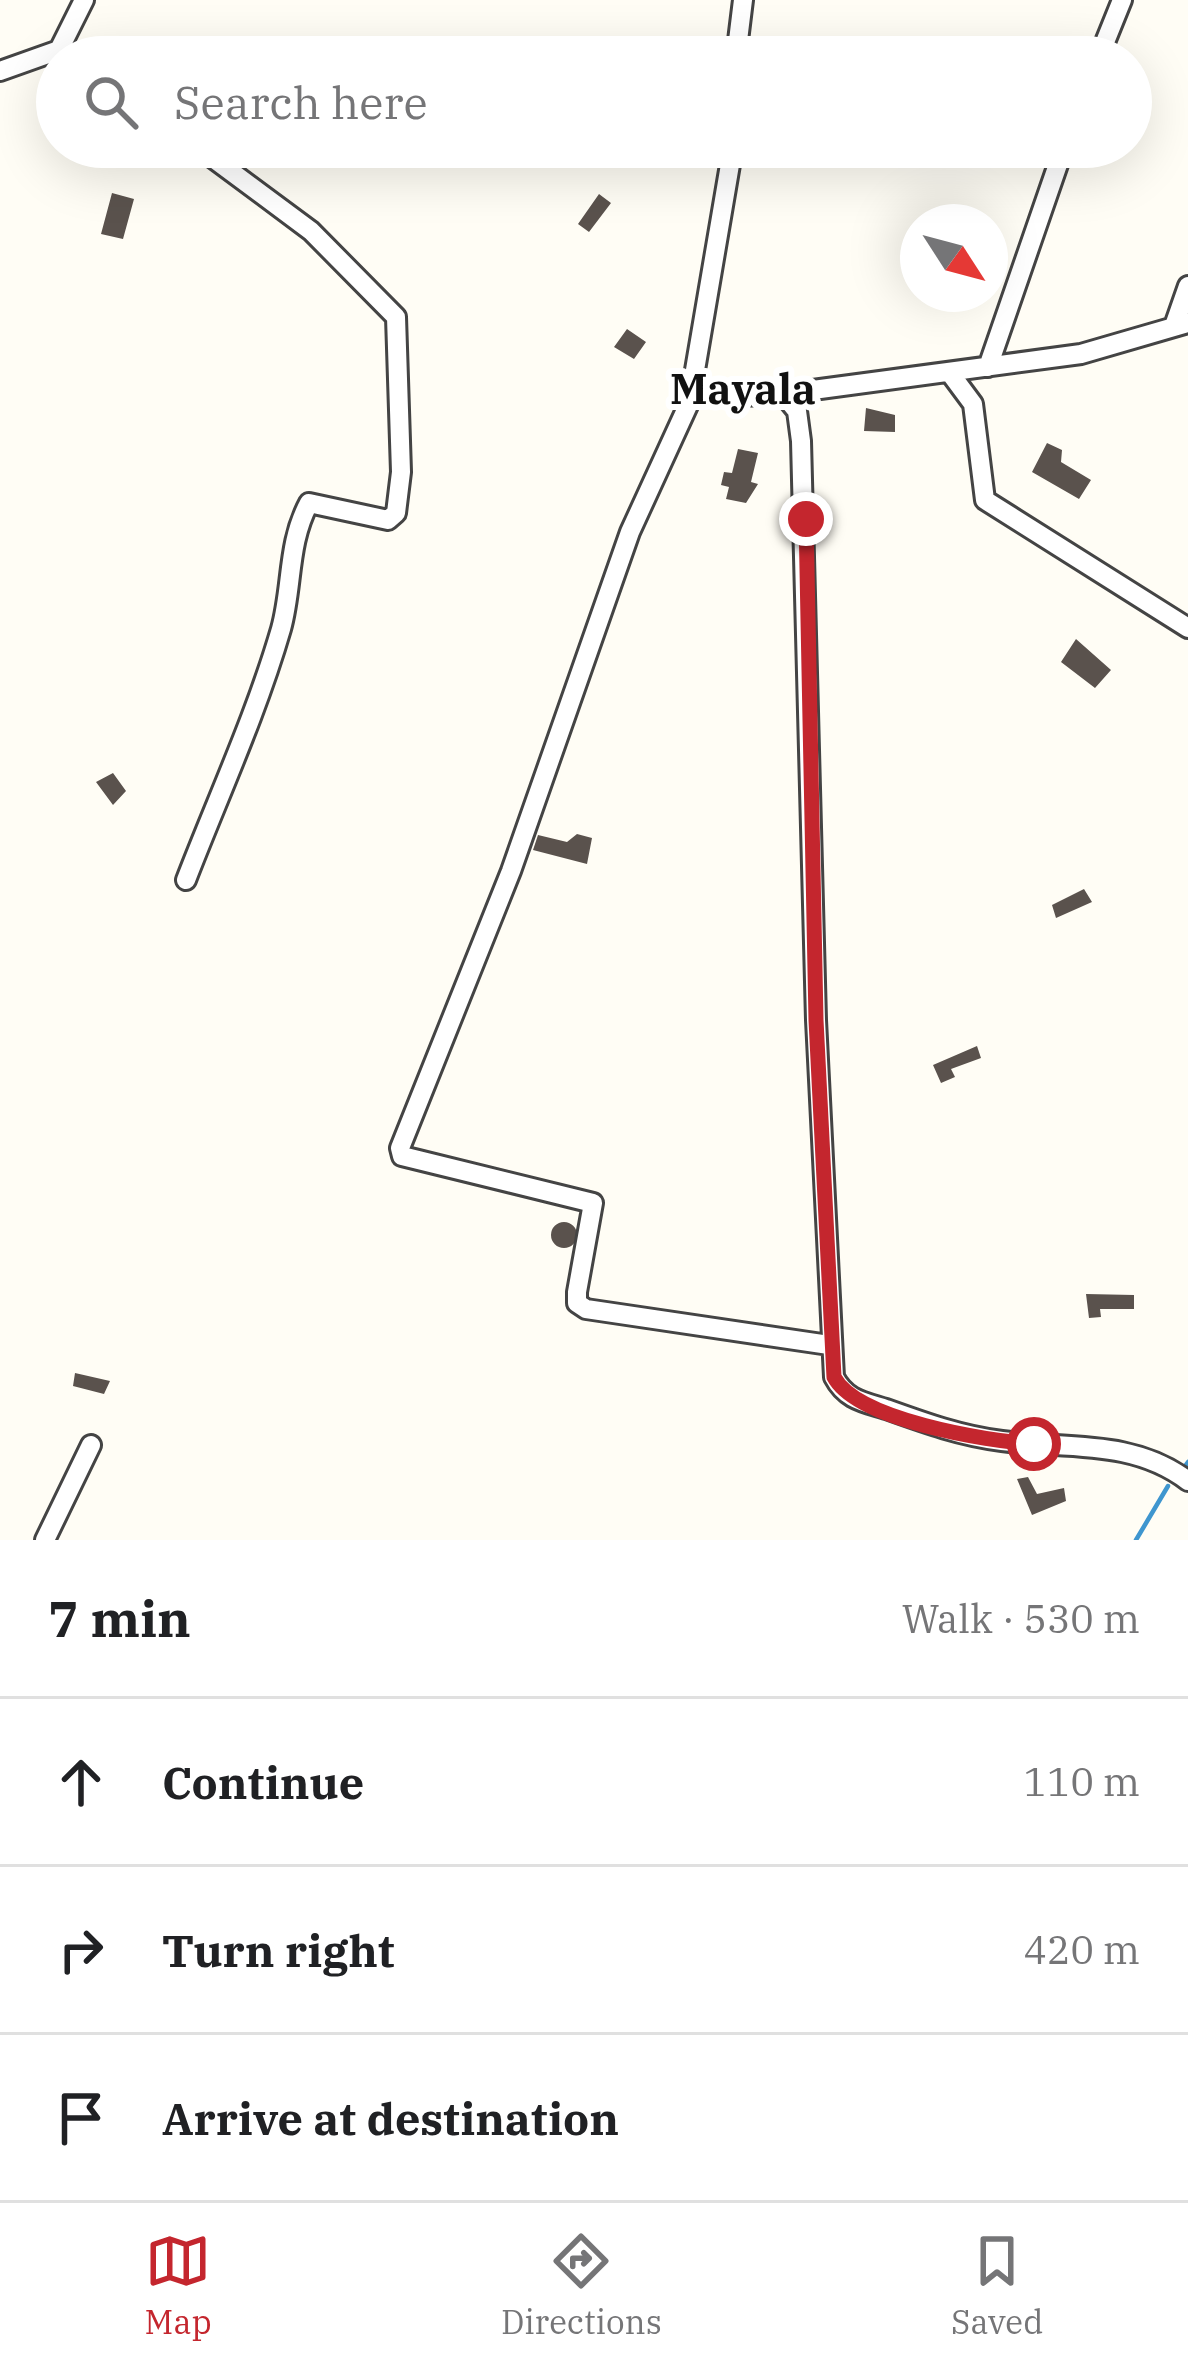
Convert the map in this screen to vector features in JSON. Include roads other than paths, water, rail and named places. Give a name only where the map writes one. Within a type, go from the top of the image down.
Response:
[{"type":"street","points":[[71,36],[84,0]]},
{"type":"street","points":[[739,36],[743,0]]},
{"type":"street","points":[[1107,36],[1122,0]]},
{"type":"street","points":[[0,71],[36,61]]},
{"type":"street","points":[[186,880],[282,624],[291,542],[301,518],[309,503],[322,503],[388,520],[396,513],[401,472],[396,317],[310,231],[226,168]]},
{"type":"street","points":[[729,168],[694,364],[696,388],[622,551],[512,871],[400,1148],[402,1156],[593,1203],[577,1292],[577,1303],[586,1309],[829,1345]]},
{"type":"street","points":[[988,367],[1057,168]]},
{"type":"street","points":[[696,388],[721,398],[783,394],[1102,350],[1181,325],[1188,286]]},
{"type":"street","points":[[950,373],[973,404],[985,500],[1188,628]]},
{"type":"street","points":[[783,394],[796,411],[805,486],[829,1345],[834,1377],[852,1399],[943,1430],[997,1441],[1112,1448],[1161,1463],[1188,1481]]},
{"type":"street","points":[[46,1540],[91,1445]]},
{"type":"waterway","points":[[1185,1466],[1188,1462]]},
{"type":"waterway","points":[[1136,1540],[1168,1486]]},
{"type":"district","name":"Mayala","points":[[743,389]]}]
